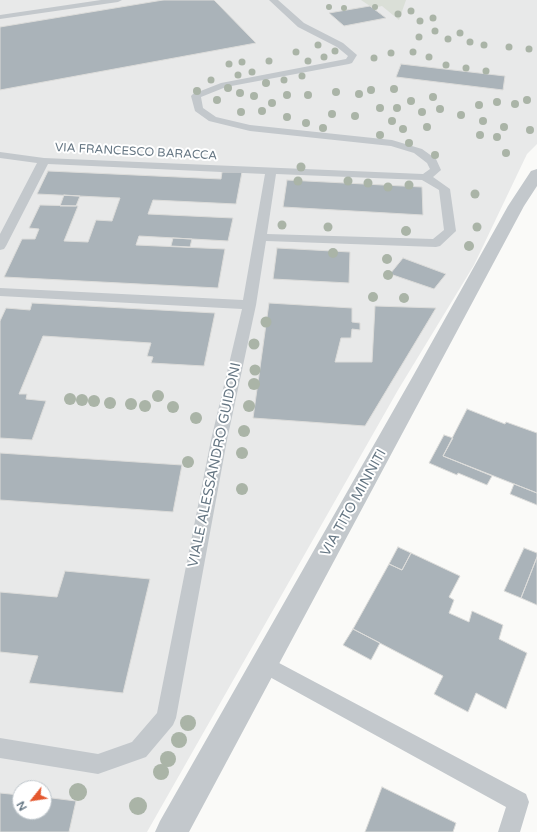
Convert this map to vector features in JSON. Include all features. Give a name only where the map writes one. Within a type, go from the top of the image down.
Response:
[{"type":"street","name":"VIA TITO MINNITI","points":[[171,832],[424,376],[516,206],[537,174]]},
{"type":"lane","points":[[0,17],[118,0]]},
{"type":"lane","points":[[261,237],[436,243],[450,231],[444,189],[425,177],[436,170],[432,161],[418,151],[392,143],[250,128],[213,119],[198,109],[196,96],[224,85],[349,61],[353,55],[340,45],[301,25],[273,0]]},
{"type":"lane","name":"VIA FRANCESCO BARACCA","points":[[0,155],[44,161],[425,177]]},
{"type":"lane","points":[[0,246],[44,161]]},
{"type":"lane","name":"VIALE ALESSANDRO GUIDONI","points":[[0,748],[98,764],[139,750],[166,718],[219,440],[249,305],[271,171]]},
{"type":"lane","points":[[0,292],[249,305]]},
{"type":"lane","points":[[264,664],[518,802],[508,832]]},
{"type":"shaded area","points":[[0,0],[537,0],[537,144],[527,154],[474,265],[398,390],[147,832],[0,832]]},
{"type":"shaded area","points":[[361,0],[406,0],[399,20],[382,6],[373,8]]},
{"type":"building","points":[[163,0],[214,0],[256,43],[0,90],[0,27]]},
{"type":"building","points":[[370,6],[386,18],[344,26],[329,13]]},
{"type":"building","points":[[401,64],[505,76],[503,90],[396,77]]},
{"type":"building","points":[[48,171],[221,179],[222,172],[242,172],[236,204],[153,200],[148,214],[233,218],[228,241],[139,236],[136,245],[225,249],[218,288],[4,277],[22,239],[35,239],[39,229],[29,228],[40,205],[78,206],[64,241],[88,242],[96,220],[112,221],[120,198],[37,194]]},
{"type":"building","points":[[287,180],[422,187],[423,215],[283,207]]},
{"type":"building","points":[[64,195],[80,196],[76,206],[60,206]]},
{"type":"building","points":[[173,238],[192,239],[190,247],[171,246]]},
{"type":"building","points":[[277,248],[350,252],[349,283],[273,279]]},
{"type":"building","points":[[403,258],[446,274],[434,289],[390,274]]},
{"type":"building","points":[[32,303],[215,313],[204,366],[151,363],[153,357],[147,356],[151,343],[43,336],[19,394],[27,394],[26,399],[46,401],[32,440],[0,438],[0,321],[6,308],[30,310]]},
{"type":"building","points":[[269,303],[352,308],[352,322],[360,323],[360,330],[352,329],[351,338],[341,338],[335,362],[372,362],[375,306],[436,308],[365,426],[253,418]]},
{"type":"building","points":[[467,409],[505,424],[506,422],[537,433],[537,493],[443,456]]},
{"type":"building","points":[[444,435],[453,438],[443,456],[492,476],[487,485],[458,473],[457,475],[429,463]]},
{"type":"building","points":[[0,453],[182,465],[173,512],[0,500]]},
{"type":"building","points":[[514,484],[537,493],[537,505],[510,494]]},
{"type":"building","points":[[398,547],[411,553],[402,570],[389,564]]},
{"type":"building","points":[[524,548],[537,553],[537,557],[521,598],[504,591]]},
{"type":"building","points":[[411,553],[460,576],[449,597],[454,600],[449,613],[469,622],[472,611],[503,625],[499,639],[527,653],[506,709],[476,693],[468,712],[434,694],[443,676],[353,629],[389,564],[402,570]]},
{"type":"building","points":[[537,557],[537,605],[521,598]]},
{"type":"building","points":[[65,571],[150,579],[123,693],[29,683],[38,656],[0,652],[0,592],[57,597]]},
{"type":"building","points":[[353,629],[380,643],[371,660],[343,645]]},
{"type":"building","points":[[382,787],[456,823],[453,832],[365,832]]},
{"type":"building","points":[[0,793],[12,794],[12,820],[52,820],[52,798],[76,801],[69,832],[0,832]]}]
